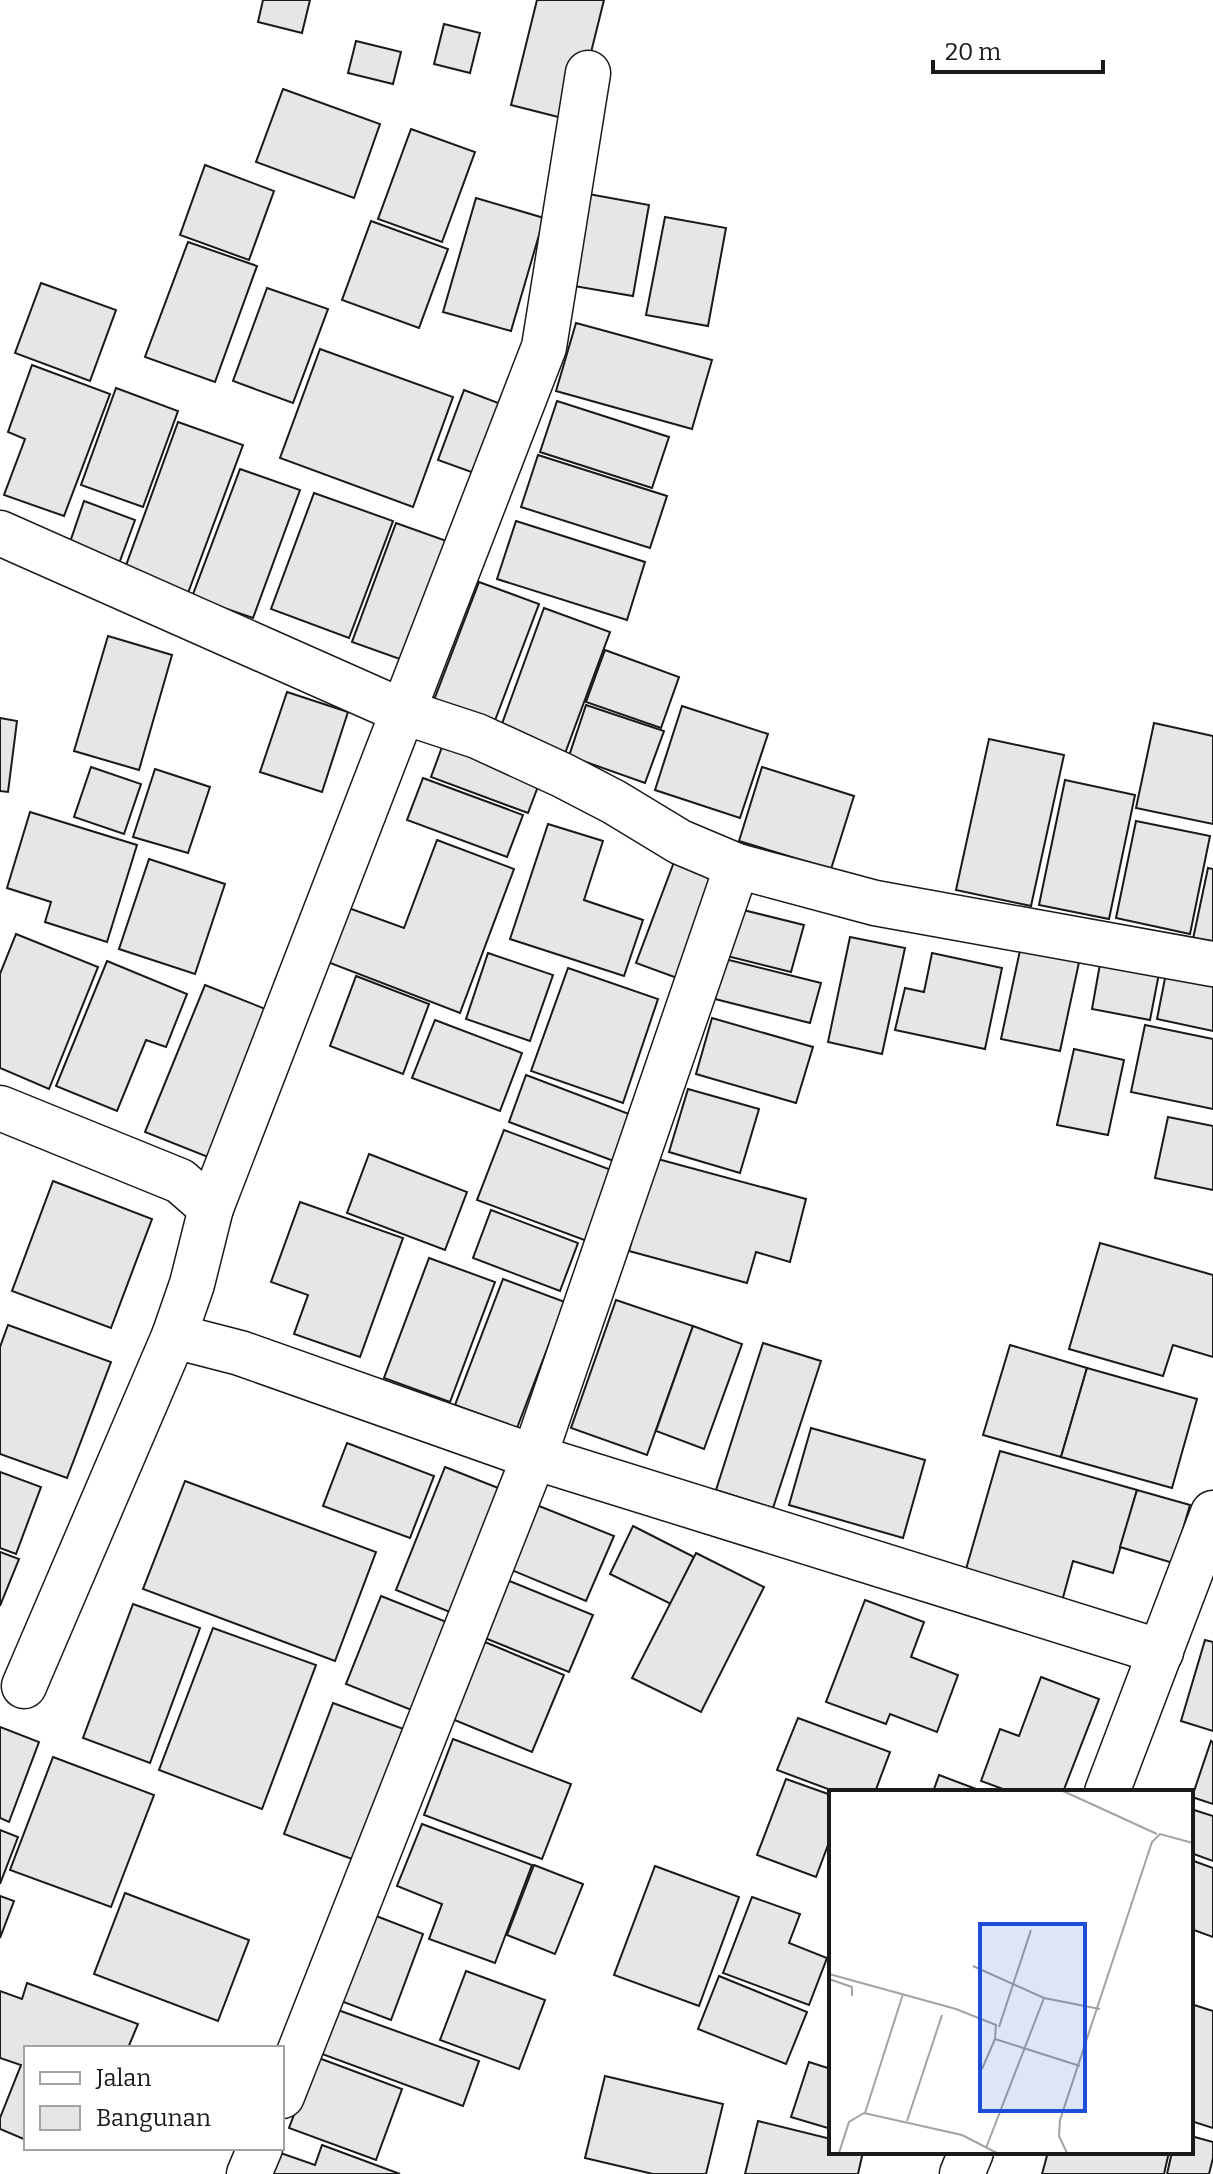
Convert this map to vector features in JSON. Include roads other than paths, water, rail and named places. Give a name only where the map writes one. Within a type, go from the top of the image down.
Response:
[{"type":"street","points":[[24,1686],[174,1336],[192,1284],[211,1208],[544,347],[588,73]]},
{"type":"street","points":[[0,533],[404,712],[477,736],[614,802],[680,842],[737,866],[875,903],[1213,964]]},
{"type":"street","points":[[284,2091],[534,1457],[737,866]]},
{"type":"street","points":[[0,1108],[180,1181],[211,1208]]},
{"type":"street","points":[[174,1336],[240,1353],[534,1457],[1161,1652]]},
{"type":"street","points":[[1108,1790],[1213,1513]]},
{"type":"street","points":[[249,2174],[259,2150]]},
{"type":"street","points":[[962,2174],[970,2154]]}]
